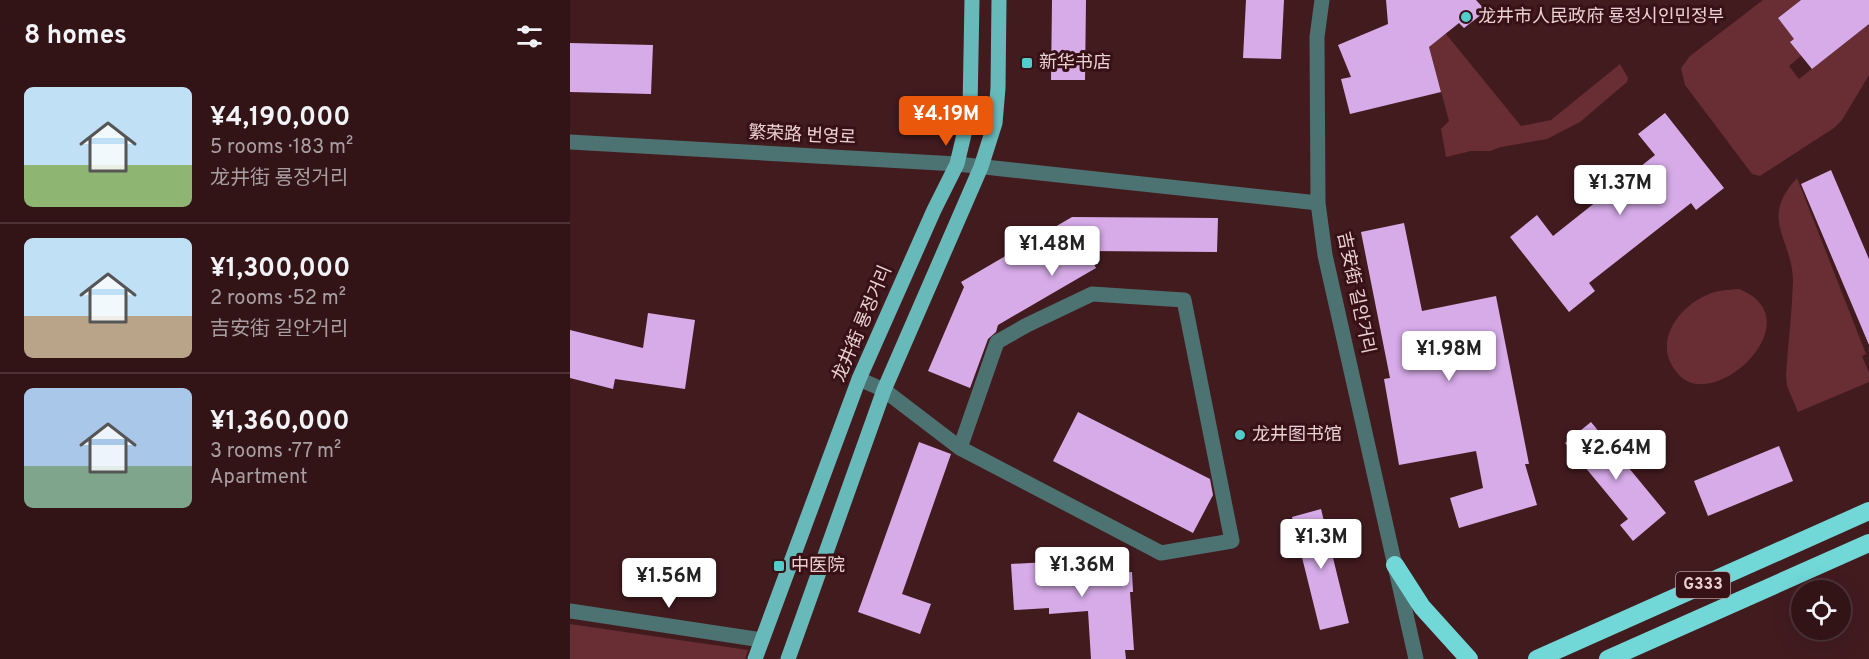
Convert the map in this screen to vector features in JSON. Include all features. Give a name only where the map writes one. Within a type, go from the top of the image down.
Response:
[{"type":"highway","name":"G333","points":[[1537,659],[1869,511]]},
{"type":"highway","name":"G333","points":[[1608,659],[1869,543]]},
{"type":"highway","points":[[1395,565],[1422,607],[1469,659]]},
{"type":"main road","name":"龙井街 룡정거리","points":[[755,659],[859,379],[934,210],[957,164],[970,109],[972,0]]},
{"type":"main road","points":[[788,659],[884,390],[981,167],[995,123],[998,88],[999,0]]},
{"type":"street","name":"吉安街 길안거리","points":[[1322,0],[1317,37],[1318,203],[1325,255],[1416,659]]},
{"type":"street","name":"繁荣路 번영로","points":[[570,142],[957,164],[1318,203]]},
{"type":"street","points":[[859,379],[884,390],[960,448],[1161,553],[1232,541],[1184,300],[1092,294],[1027,324],[997,342],[960,448]]},
{"type":"street","points":[[570,611],[762,640]]},
{"type":"shaded area","points":[[1763,0],[1801,0],[1778,18],[1794,39],[1801,56],[1789,66],[1799,79],[1869,24],[1869,75],[1842,120],[1834,128],[1760,176],[1752,174],[1685,85],[1681,68],[1690,56]]},
{"type":"shaded area","points":[[1446,34],[1521,126],[1551,120],[1620,64],[1628,78],[1627,82],[1580,122],[1547,139],[1490,151],[1471,151],[1446,157],[1441,129],[1449,121],[1428,43]]},
{"type":"shaded area","points":[[1797,178],[1866,354],[1862,356],[1869,373],[1869,382],[1798,412],[1787,386],[1793,282],[1792,267],[1780,229],[1779,218],[1780,206]]},
{"type":"shaded area","points":[[1739,289],[1760,303],[1767,321],[1763,340],[1751,358],[1734,373],[1714,382],[1695,384],[1679,375],[1671,364],[1667,352],[1667,340],[1677,318],[1696,301],[1707,295]]},
{"type":"shaded area","points":[[570,624],[748,650],[745,659],[570,659]]},
{"type":"building","points":[[1052,0],[1086,0],[1085,80],[1051,80]]},
{"type":"building","points":[[1246,0],[1284,0],[1281,59],[1243,58]]},
{"type":"building","points":[[1386,0],[1476,0],[1486,11],[1464,28],[1459,23],[1429,47],[1441,92],[1350,114],[1341,79],[1351,77],[1338,45],[1388,24]]},
{"type":"building","points":[[1801,0],[1869,0],[1869,24],[1812,69],[1790,42],[1794,39],[1778,18]]},
{"type":"building","points":[[570,43],[653,45],[651,94],[570,92]]},
{"type":"building","points":[[1665,113],[1724,188],[1696,210],[1691,203],[1589,283],[1595,291],[1569,312],[1510,237],[1537,215],[1553,236],[1655,155],[1638,134]]},
{"type":"building","points":[[1831,170],[1869,259],[1869,345],[1801,184]]},
{"type":"building","points":[[1072,217],[1218,218],[1217,252],[1087,251],[1096,268],[998,325],[996,332],[988,339],[970,388],[928,371],[964,287],[961,282]]},
{"type":"building","points":[[1404,223],[1422,311],[1496,296],[1529,464],[1525,464],[1537,505],[1459,528],[1450,498],[1483,488],[1476,451],[1399,465],[1384,379],[1390,378],[1361,232]]},
{"type":"building","points":[[648,313],[695,320],[685,389],[615,379],[613,389],[570,378],[570,330],[643,348]]},
{"type":"building","points":[[1078,412],[1210,479],[1213,495],[1193,533],[1053,461]]},
{"type":"building","points":[[1591,422],[1666,513],[1633,541],[1620,525],[1628,519],[1565,443]]},
{"type":"building","points":[[919,442],[951,454],[902,594],[931,604],[920,634],[858,612]]},
{"type":"building","points":[[1779,446],[1793,481],[1708,516],[1694,481]]},
{"type":"building","points":[[1321,509],[1349,623],[1320,630],[1292,517]]},
{"type":"building","points":[[1122,558],[1123,573],[1132,572],[1133,592],[1130,592],[1134,650],[1125,650],[1126,659],[1091,659],[1088,611],[1049,614],[1049,608],[1014,610],[1011,564]]},
{"type":"place","name":"龙井市人民政府 룡정시인민정부","points":[[1466,17]]},
{"type":"place","name":"新华书店","points":[[1027,63]]},
{"type":"place","name":"龙井图书馆","points":[[1240,435]]},
{"type":"place","name":"中医院","points":[[779,566]]}]
